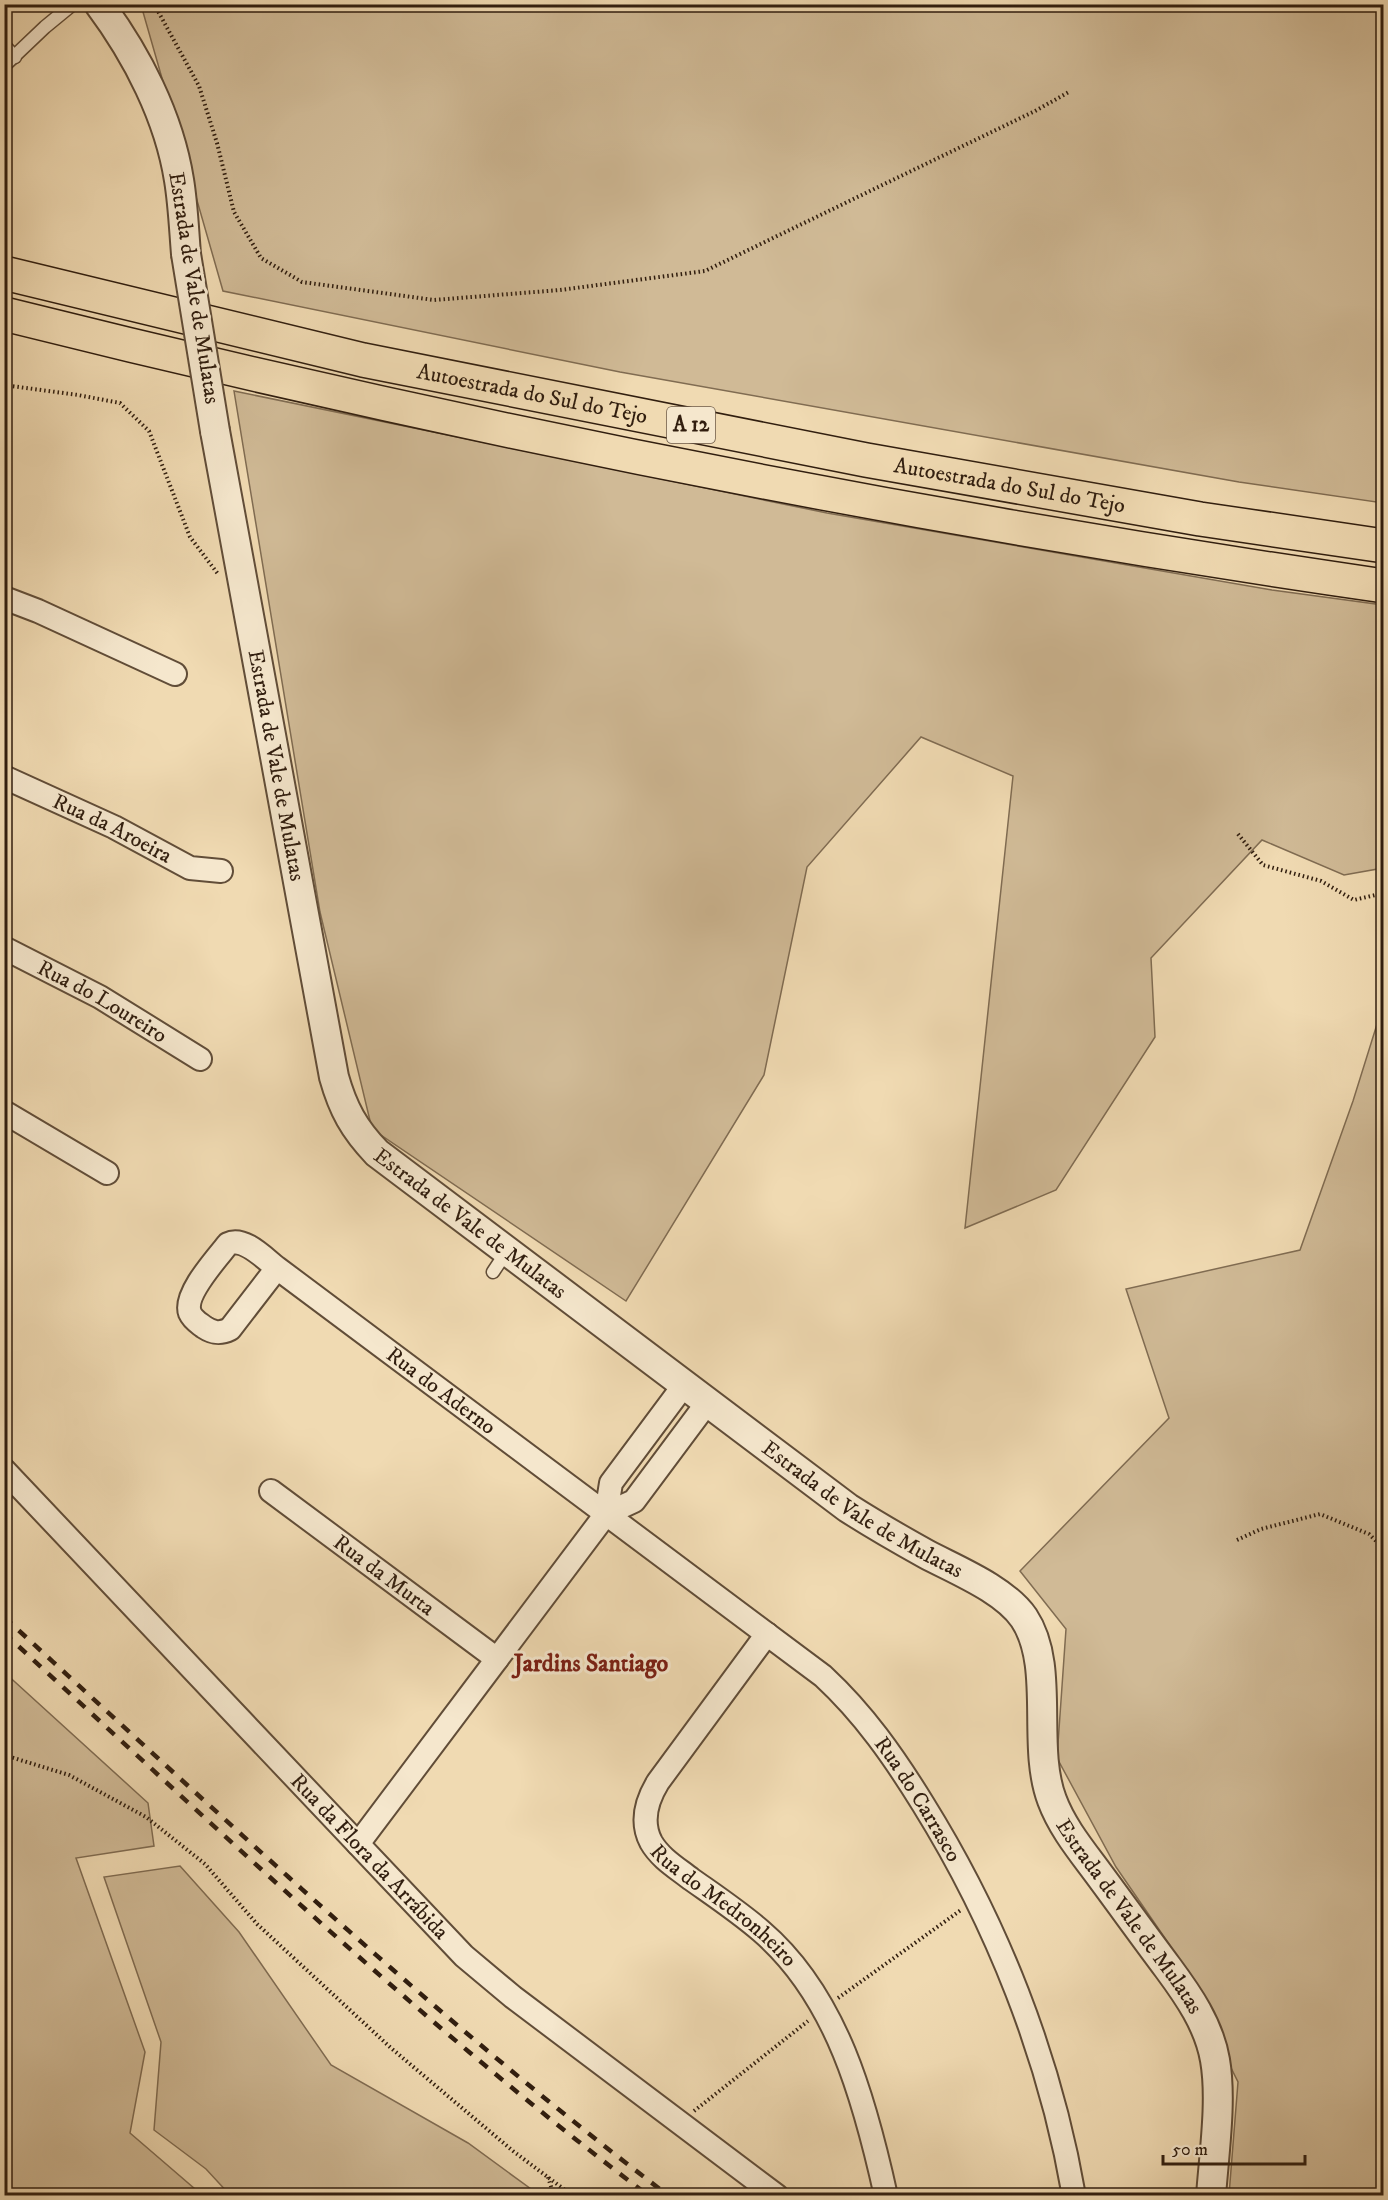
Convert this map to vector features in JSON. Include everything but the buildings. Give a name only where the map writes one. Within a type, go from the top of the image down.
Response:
[{"type":"highway","name":"Autoestrada do Sul do Tejo","points":[[4,273],[363,360],[866,460],[1200,519],[1383,546]]},
{"type":"highway","name":"Autoestrada do Sul do Tejo","points":[[4,314],[388,404],[718,473],[1132,548],[1383,586]]},
{"type":"street","name":"Estrada de Vale de Mulatas","points":[[99,4],[135,58],[152,93],[167,132],[179,180],[186,254],[215,431],[339,1096],[348,1116],[360,1135],[377,1153],[500,1262],[684,1385],[848,1508],[886,1532],[987,1587],[1009,1602],[1023,1618],[1032,1636],[1038,1658],[1042,1755],[1045,1777],[1052,1800],[1071,1837],[1186,1993],[1209,2037],[1218,2081],[1211,2196]]},
{"type":"street","points":[[4,598],[38,611],[175,674]]},
{"type":"street","name":"Rua da Aroeira","points":[[4,777],[114,827],[190,868],[221,871]]},
{"type":"street","name":"Rua do Loureiro","points":[[4,948],[100,997],[200,1059]]},
{"type":"street","points":[[4,1112],[107,1173]]},
{"type":"street","name":"Rua do Aderno","points":[[277,1268],[606,1514]]},
{"type":"street","points":[[606,1514],[610,1483],[684,1385]]},
{"type":"street","points":[[358,1844],[606,1514],[634,1501],[707,1403]]},
{"type":"street","points":[[661,1415],[684,1434]]},
{"type":"street","name":"Rua da Flora da Arrábida","points":[[4,1470],[487,1977],[777,2196]]},
{"type":"street","name":"Rua da Murta","points":[[272,1491],[497,1659]]},
{"type":"street","name":"Rua do Carrasco","points":[[606,1514],[823,1676],[848,1699],[890,1751],[932,1817],[978,1902],[1003,1957],[1044,2068],[1074,2196]]},
{"type":"street","name":"Rua do Medronheiro","points":[[767,1634],[657,1782],[645,1811],[646,1826],[650,1840],[666,1860],[744,1918],[779,1948],[808,1983],[824,2008],[842,2050],[861,2102],[886,2196]]},
{"type":"lane","points":[[4,66],[73,4]]},
{"type":"lane","points":[[4,45],[15,57]]},
{"type":"path","points":[[154,4],[199,86],[217,143],[234,212],[261,258],[302,282],[434,300],[560,290],[705,271],[1035,111],[1069,92]]},
{"type":"path","points":[[4,385],[120,403],[149,431],[190,537],[219,576]]},
{"type":"path","points":[[1238,834],[1263,866],[1321,881],[1354,900],[1383,893]]},
{"type":"path","points":[[1237,1540],[1261,1529],[1320,1514],[1369,1534],[1383,1549]]},
{"type":"path","points":[[4,1755],[69,1775],[146,1817],[205,1864],[257,1924],[391,2048],[513,2151],[573,2196]]},
{"type":"path","points":[[680,2122],[824,2008],[954,1914],[978,1902]]},
{"type":"path","points":[[548,2177],[554,2196]]},
{"type":"shaded area","points":[[141,5],[1383,5],[1383,503],[1239,482],[620,372],[223,291]]},
{"type":"shaded area","points":[[234,391],[827,513],[1272,590],[1383,605],[1383,868],[1344,875],[1262,840],[1151,958],[1155,1037],[1056,1190],[965,1228],[1013,776],[921,737],[807,867],[764,1075],[626,1301],[372,1129],[320,912]]},
{"type":"shaded area","points":[[1383,1005],[1383,2195],[1229,2195],[1238,2082],[1171,1947],[1116,1867],[1057,1758],[1066,1629],[1020,1571],[1169,1418],[1126,1289],[1300,1250],[1353,1101]]},
{"type":"shaded area","points":[[4,1672],[148,1803],[154,1846],[76,1858],[145,2052],[130,2133],[202,2195],[5,2195]]},
{"type":"shaded area","points":[[180,1866],[239,1932],[331,2065],[468,2143],[531,2189],[509,2196],[230,2195],[206,2169],[154,2130],[161,2042],[104,1877]]},
{"type":"railway","points":[[4,1617],[413,1987],[496,2058],[669,2196]]},
{"type":"railway","points":[[4,1633],[241,1851],[400,1993],[564,2130],[649,2196]]},
{"type":"district","name":"Jardins Santiago","points":[[591,1664]]}]
